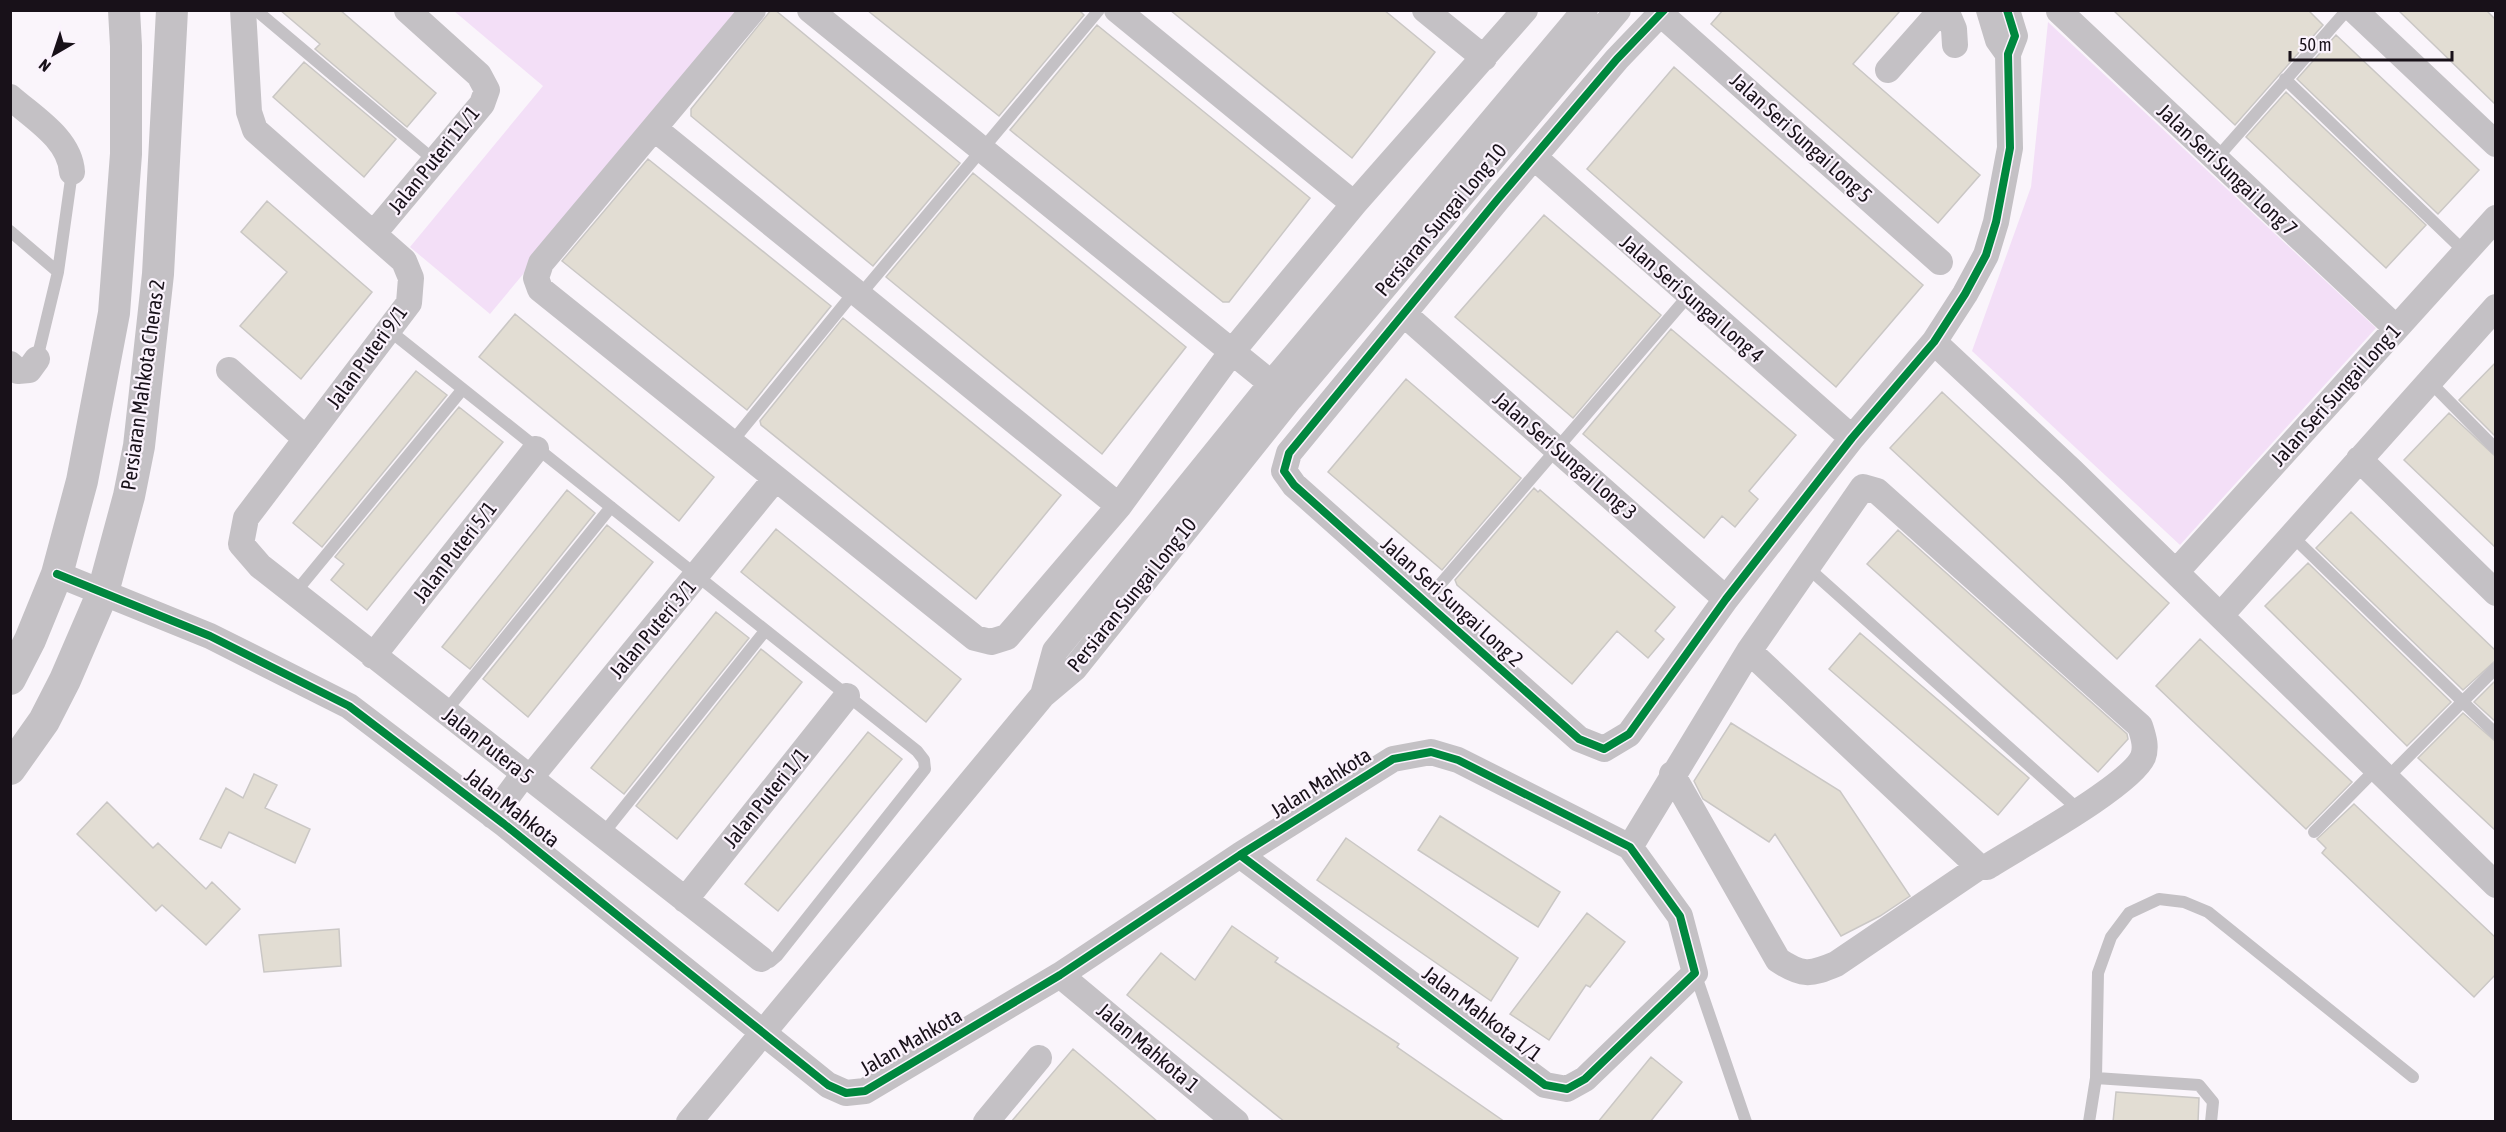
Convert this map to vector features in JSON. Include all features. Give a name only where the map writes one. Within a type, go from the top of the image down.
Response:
[{"type":"street","name":"Persiaran Mahkota Cheras 2","points":[[10,679],[30,640],[57,574],[82,481],[114,313],[126,154],[124,10]]},
{"type":"street","name":"Persiaran Mahkota Cheras 2","points":[[10,769],[44,721],[65,680],[103,592],[129,496],[139,446],[158,274],[172,10]]},
{"type":"street","name":"Jalan Puteri 9/1","points":[[243,10],[249,112],[255,130],[375,232],[404,261],[411,278],[409,303],[390,331],[246,519]]},
{"type":"street","name":"Jalan Puteri 11/1","points":[[375,232],[482,104],[487,90],[479,75],[407,10]]},
{"type":"street","points":[[753,10],[541,262],[536,278],[540,289],[975,638],[991,642],[1007,637],[1119,506],[1231,353],[1354,204],[1525,10]]},
{"type":"street","points":[[810,10],[1280,391]]},
{"type":"street","points":[[1117,10],[1354,204]]},
{"type":"street","points":[[1425,10],[1484,58]]},
{"type":"street","name":"Persiaran Sungai Long 10","points":[[689,1122],[1043,695],[1075,668],[1280,391],[1586,10]]},
{"type":"street","name":"Persiaran Sungai Long 10","points":[[1280,391],[1617,10]]},
{"type":"street","points":[[1888,70],[1941,10]]},
{"type":"street","points":[[1946,10],[1954,29],[1955,45]]},
{"type":"street","points":[[1989,10],[1998,40],[2008,54]]},
{"type":"street","points":[[1726,599],[1852,438],[1934,342],[1965,294],[1986,255],[1996,222],[2010,148],[2008,54],[2014,36],[2007,10]]},
{"type":"street","points":[[2354,10],[2496,144]]},
{"type":"street","name":"Jalan Seri Sungai Long 7","points":[[2059,11],[2396,328]]},
{"type":"street","points":[[1404,314],[1617,59],[1663,12]]},
{"type":"street","name":"Jalan Seri Sungai Long 5","points":[[1663,12],[1941,262]]},
{"type":"street","points":[[10,98],[62,143],[71,158],[72,172]]},
{"type":"street","points":[[655,129],[1119,506]]},
{"type":"street","name":"Jalan Seri Sungai Long 4","points":[[1534,157],[1852,438]]},
{"type":"street","name":"Jalan Seri Sungai Long 1","points":[[2176,573],[2496,218]]},
{"type":"street","points":[[2221,615],[2495,310]]},
{"type":"street","name":"Jalan Seri Sungai Long 3","points":[[1404,314],[1726,599]]},
{"type":"street","name":"Jalan Seri Sungai Long 2","points":[[1404,314],[1289,453],[1284,471],[1294,485],[1425,603],[1579,739],[1604,749],[1629,734],[1726,599]]},
{"type":"street","points":[[1934,342],[2221,615],[2496,885]]},
{"type":"street","points":[[10,364],[18,371],[29,370],[37,359]]},
{"type":"street","points":[[229,370],[306,439]]},
{"type":"street","name":"Jalan Puteri 5/1","points":[[373,656],[536,449]]},
{"type":"street","points":[[2359,459],[2496,593]]},
{"type":"street","name":"Jalan Puteri 3/1","points":[[498,820],[775,479]]},
{"type":"street","points":[[1630,847],[1672,774],[1749,651],[1858,491],[1863,487],[1877,491],[2114,702],[2140,726],[2145,743],[2142,759],[2119,784],[1987,867],[1979,867],[1836,964],[1814,973],[1795,972],[1778,960],[1672,774]]},
{"type":"street","name":"Jalan Putera 5","points":[[246,519],[240,544],[260,566],[761,959]]},
{"type":"street","name":"Jalan Mahkota","points":[[57,574],[210,636],[349,705],[498,820],[828,1085],[846,1092],[865,1091],[1060,975],[1240,855],[1394,759],[1431,752],[1458,760],[1630,847],[1680,916],[1695,973]]},
{"type":"street","points":[[1749,651],[1979,867]]},
{"type":"street","name":"Jalan Puteri 1/1","points":[[685,900],[847,696]]},
{"type":"street","name":"Jalan Mahkota 1/1","points":[[1240,855],[1545,1084],[1567,1089],[1585,1079],[1695,973]]},
{"type":"street","name":"Jalan Mahkota 1","points":[[1060,975],[1232,1120]]},
{"type":"street","points":[[987,1122],[1039,1058]]},
{"type":"lane","points":[[256,10],[435,160]]},
{"type":"lane","points":[[731,443],[1099,10]]},
{"type":"lane","points":[[2216,159],[2347,10]]},
{"type":"lane","points":[[2285,79],[2465,252]]},
{"type":"lane","points":[[37,359],[58,272],[72,172]]},
{"type":"lane","points":[[10,231],[58,272]]},
{"type":"lane","points":[[1425,603],[1689,295]]},
{"type":"lane","points":[[390,331],[916,751],[924,760],[926,769],[777,956],[770,962],[761,959]]},
{"type":"lane","points":[[2429,381],[2496,449]]},
{"type":"lane","points":[[294,594],[462,390]]},
{"type":"lane","points":[[445,712],[610,507]]},
{"type":"lane","points":[[2291,535],[2496,734]]},
{"type":"lane","points":[[1807,567],[2079,810]]},
{"type":"lane","points":[[602,835],[765,631]]},
{"type":"lane","points":[[2314,832],[2461,702],[2496,668]]},
{"type":"lane","points":[[2089,1122],[2096,1078],[2098,973],[2111,938],[2129,913],[2159,899],[2184,902],[2208,912],[2413,1077]]},
{"type":"lane","points":[[1695,973],[1746,1122]]},
{"type":"lane","points":[[2096,1078],[2199,1085],[2213,1102],[2211,1122]]},
{"type":"shaded area","points":[[454,11],[742,11],[490,314],[410,247],[543,86]]},
{"type":"shaded area","points":[[2048,22],[2376,328],[2180,545],[1972,351],[2031,187]]},
{"type":"building","points":[[280,10],[340,10],[436,93],[407,127],[315,49],[320,44]]},
{"type":"building","points":[[771,10],[775,10],[960,163],[873,266],[691,116],[691,109]]},
{"type":"building","points":[[867,10],[1079,10],[1084,15],[999,116]]},
{"type":"building","points":[[1170,10],[1384,10],[1435,52],[1352,158]]},
{"type":"building","points":[[1723,10],[1900,11],[1853,64],[1980,175],[1938,223],[1711,24]]},
{"type":"building","points":[[2113,10],[2308,10],[2323,25],[2235,125]]},
{"type":"building","points":[[2398,10],[2486,10],[2496,20],[2496,105]]},
{"type":"building","points":[[1097,25],[1310,198],[1229,302],[1223,302],[1010,130]]},
{"type":"building","points":[[2336,35],[2479,170],[2438,214],[2297,79]]},
{"type":"building","points":[[304,62],[396,139],[364,177],[273,97]]},
{"type":"building","points":[[1674,67],[1923,285],[1836,387],[1587,169]]},
{"type":"building","points":[[2286,92],[2426,225],[2386,268],[2246,137]]},
{"type":"building","points":[[648,159],[831,306],[747,410],[562,261]]},
{"type":"building","points":[[973,173],[1186,347],[1102,454],[886,277]]},
{"type":"building","points":[[267,201],[372,292],[301,379],[240,326],[287,272],[241,232]]},
{"type":"building","points":[[1544,215],[1661,315],[1573,418],[1455,317]]},
{"type":"building","points":[[515,314],[714,477],[679,521],[479,357]]},
{"type":"building","points":[[843,318],[1061,495],[976,599],[761,425],[760,421]]},
{"type":"building","points":[[1671,329],[1796,435],[1749,491],[1758,499],[1735,527],[1722,516],[1704,538],[1583,434]]},
{"type":"building","points":[[2496,362],[2496,437],[2459,400]]},
{"type":"building","points":[[416,371],[447,395],[322,547],[293,523]]},
{"type":"building","points":[[1406,379],[1521,478],[1442,570],[1328,472]]},
{"type":"building","points":[[1942,392],[2169,603],[2117,659],[1890,448]]},
{"type":"building","points":[[459,407],[503,442],[367,610],[331,580],[344,564],[335,557]]},
{"type":"building","points":[[2449,413],[2496,457],[2496,548],[2404,460]]},
{"type":"building","points":[[1534,488],[1538,492],[1540,490],[1675,607],[1655,631],[1664,639],[1648,658],[1617,631],[1572,684],[1457,585],[1455,580]]},
{"type":"building","points":[[567,490],[595,513],[470,669],[442,647]]},
{"type":"building","points":[[2351,512],[2496,651],[2496,660],[2463,690],[2316,548]]},
{"type":"building","points":[[607,525],[653,562],[528,717],[483,679]]},
{"type":"building","points":[[776,529],[961,679],[926,722],[741,572]]},
{"type":"building","points":[[1898,530],[2127,734],[2128,739],[2098,772],[1867,564]]},
{"type":"building","points":[[2308,563],[2451,702],[2407,746],[2265,606]]},
{"type":"building","points":[[716,612],[749,638],[624,794],[591,768]]},
{"type":"building","points":[[1860,633],[2029,778],[1998,815],[1829,669]]},
{"type":"building","points":[[2200,639],[2352,782],[2306,829],[2156,686]]},
{"type":"building","points":[[761,649],[802,682],[677,839],[636,806]]},
{"type":"building","points":[[2496,680],[2496,722],[2474,702]]},
{"type":"building","points":[[2463,713],[2496,742],[2496,831],[2418,758]]},
{"type":"building","points":[[1731,723],[1840,791],[1910,896],[1880,916],[1841,936],[1775,834],[1769,842],[1703,799],[1694,781]]},
{"type":"building","points":[[868,732],[902,759],[778,911],[745,884]]},
{"type":"building","points":[[254,774],[277,785],[265,808],[310,829],[295,863],[229,832],[221,848],[200,839],[226,788],[243,798]]},
{"type":"building","points":[[107,802],[153,848],[158,843],[206,889],[212,882],[240,909],[206,945],[162,905],[156,911],[77,834]]},
{"type":"building","points":[[2354,804],[2496,938],[2496,974],[2474,997],[2322,853],[2326,848],[2317,839]]},
{"type":"building","points":[[1440,816],[1560,892],[1538,927],[1418,850]]},
{"type":"building","points":[[1346,838],[1518,958],[1491,1001],[1317,880]]},
{"type":"building","points":[[1587,913],[1625,942],[1590,987],[1586,985],[1549,1040],[1510,1014]]},
{"type":"building","points":[[1232,926],[1278,958],[1275,962],[1399,1044],[1397,1047],[1505,1122],[1285,1122],[1127,995],[1161,953],[1195,980]]},
{"type":"building","points":[[339,929],[341,966],[264,972],[259,935]]},
{"type":"building","points":[[1073,1049],[1127,1095],[1158,1122],[1011,1122]]},
{"type":"building","points":[[1651,1057],[1682,1082],[1650,1122],[1598,1122]]},
{"type":"building","points":[[2116,1092],[2199,1098],[2198,1122],[2113,1122]]},
{"type":"cycle path","points":[[1664,10],[1617,59],[1498,199],[1289,453],[1284,471],[1294,485],[1579,739],[1604,749],[1629,734],[1726,599],[1852,438],[1934,342],[1965,294],[1986,255],[1996,222],[2010,148],[2008,54],[2015,36],[2007,10]]},
{"type":"cycle path","points":[[57,574],[210,636],[349,706],[504,824],[828,1085],[846,1093],[865,1091],[1060,975],[1240,855],[1393,759],[1431,752],[1458,760],[1630,847],[1680,916],[1695,973],[1585,1079],[1567,1089],[1545,1085],[1240,855]]}]
